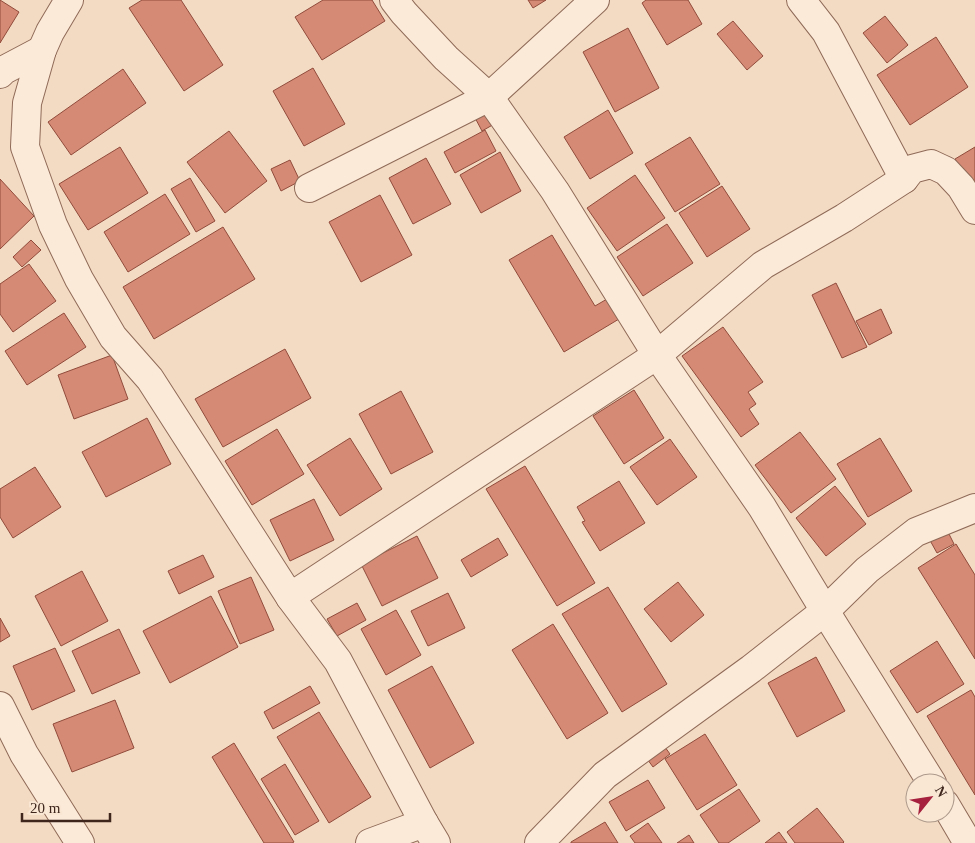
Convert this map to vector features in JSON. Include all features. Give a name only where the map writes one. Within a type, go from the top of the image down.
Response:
[{"type":"street","points":[[69,0],[50,32],[42,50],[26,103],[24,147],[53,225],[79,279],[113,337],[150,379],[290,597],[338,661],[430,833],[370,843]]},
{"type":"street","points":[[394,0],[446,58],[489,97],[555,191],[656,355],[762,507],[926,773]]},
{"type":"street","points":[[309,188],[489,97],[596,0]]},
{"type":"street","points":[[801,0],[826,32],[904,179]]},
{"type":"street","points":[[0,74],[42,50]]},
{"type":"street","points":[[290,597],[656,355],[763,265],[844,218],[904,179],[912,169],[931,164],[946,171],[961,187],[975,210]]},
{"type":"street","points":[[539,843],[605,775],[751,669],[825,611],[867,570],[916,532],[975,508]]},
{"type":"street","points":[[0,706],[24,754],[80,843]]},
{"type":"street","points":[[955,821],[968,843]]},
{"type":"building","points":[[0,0],[19,12],[0,43]]},
{"type":"building","points":[[142,0],[181,0],[223,65],[184,91],[129,8]]},
{"type":"building","points":[[323,0],[372,0],[385,21],[322,60],[295,17]]},
{"type":"building","points":[[528,0],[546,0],[533,8]]},
{"type":"building","points":[[646,0],[688,0],[702,24],[667,45],[642,3]]},
{"type":"building","points":[[885,16],[908,45],[887,63],[863,33]]},
{"type":"building","points":[[733,21],[763,56],[747,70],[717,34]]},
{"type":"building","points":[[628,28],[659,88],[615,112],[583,52]]},
{"type":"building","points":[[936,37],[968,87],[910,125],[877,75]]},
{"type":"building","points":[[313,68],[345,124],[304,146],[273,91]]},
{"type":"building","points":[[123,69],[146,103],[71,155],[48,122]]},
{"type":"building","points":[[486,104],[496,123],[482,131],[472,112]]},
{"type":"building","points":[[608,110],[633,153],[590,179],[564,137]]},
{"type":"building","points":[[485,130],[496,151],[455,173],[444,152]]},
{"type":"building","points":[[229,131],[267,181],[225,213],[187,162]]},
{"type":"building","points":[[690,137],[720,184],[675,212],[645,164]]},
{"type":"building","points":[[120,147],[148,193],[88,230],[59,184]]},
{"type":"building","points":[[975,147],[975,192],[955,159]]},
{"type":"building","points":[[500,152],[521,191],[481,213],[460,175]]},
{"type":"building","points":[[426,158],[451,204],[413,224],[389,178]]},
{"type":"building","points":[[290,160],[300,181],[281,191],[271,169]]},
{"type":"building","points":[[635,175],[665,218],[617,251],[587,208]]},
{"type":"building","points":[[190,178],[215,221],[196,232],[171,189]]},
{"type":"building","points":[[0,179],[34,216],[0,249]]},
{"type":"building","points":[[722,186],[750,229],[707,257],[679,213]]},
{"type":"building","points":[[165,194],[190,234],[128,272],[104,232]]},
{"type":"building","points":[[380,195],[412,255],[361,282],[329,222]]},
{"type":"building","points":[[667,224],[693,263],[643,296],[617,257]]},
{"type":"building","points":[[223,227],[255,279],[154,339],[123,287]]},
{"type":"building","points":[[552,235],[595,306],[607,299],[619,319],[564,352],[509,260]]},
{"type":"building","points":[[31,240],[41,250],[22,267],[13,257]]},
{"type":"building","points":[[29,264],[56,301],[13,332],[0,314],[0,284]]},
{"type":"building","points":[[836,283],[867,347],[842,358],[812,295]]},
{"type":"building","points":[[881,309],[892,333],[869,345],[856,321]]},
{"type":"building","points":[[64,313],[86,347],[27,385],[5,351]]},
{"type":"building","points":[[723,327],[763,382],[748,392],[756,404],[749,409],[759,424],[741,437],[682,356]]},
{"type":"building","points":[[285,349],[311,398],[223,447],[195,399]]},
{"type":"building","points":[[112,355],[128,399],[74,419],[58,375]]},
{"type":"building","points":[[634,390],[664,438],[624,464],[593,416]]},
{"type":"building","points":[[401,391],[433,452],[391,474],[359,414]]},
{"type":"building","points":[[147,418],[171,464],[106,497],[82,452]]},
{"type":"building","points":[[277,429],[304,474],[252,505],[225,461]]},
{"type":"building","points":[[800,432],[836,479],[791,513],[755,465]]},
{"type":"building","points":[[350,438],[382,489],[340,516],[307,465]]},
{"type":"building","points":[[880,438],[912,491],[868,517],[837,464]]},
{"type":"building","points":[[670,439],[697,477],[657,505],[630,467]]},
{"type":"building","points":[[525,466],[595,583],[557,606],[486,489]]},
{"type":"building","points":[[35,467],[61,507],[13,538],[0,517],[0,489]]},
{"type":"building","points":[[619,481],[645,523],[600,551],[582,522],[585,521],[577,507]]},
{"type":"building","points":[[835,486],[866,524],[826,556],[796,518]]},
{"type":"building","points":[[314,499],[334,540],[290,561],[270,520]]},
{"type":"building","points":[[945,526],[954,544],[937,553],[927,535]]},
{"type":"building","points":[[417,536],[438,578],[382,606],[361,564]]},
{"type":"building","points":[[498,538],[508,555],[471,577],[461,560]]},
{"type":"building","points":[[956,544],[975,575],[975,659],[918,568]]},
{"type":"building","points":[[203,555],[214,577],[179,594],[168,571]]},
{"type":"building","points":[[82,571],[108,621],[61,646],[35,596]]},
{"type":"building","points":[[251,577],[274,630],[240,644],[218,591]]},
{"type":"building","points":[[678,582],[704,615],[671,642],[644,609]]},
{"type":"building","points":[[608,587],[667,684],[622,712],[562,614]]},
{"type":"building","points":[[448,593],[465,628],[428,646],[411,611]]},
{"type":"building","points":[[211,596],[238,647],[170,683],[143,631]]},
{"type":"building","points":[[357,603],[366,620],[337,636],[327,619]]},
{"type":"building","points":[[396,610],[421,655],[386,675],[361,629]]},
{"type":"building","points":[[0,618],[10,636],[0,642]]},
{"type":"building","points":[[553,624],[608,713],[567,739],[512,650]]},
{"type":"building","points":[[119,629],[140,673],[92,694],[72,651]]},
{"type":"building","points":[[937,641],[964,684],[917,713],[890,671]]},
{"type":"building","points":[[55,648],[75,691],[32,710],[13,666]]},
{"type":"building","points":[[816,657],[845,711],[797,737],[768,683]]},
{"type":"building","points":[[432,666],[474,743],[430,768],[388,690]]},
{"type":"building","points":[[310,686],[320,703],[273,729],[264,712]]},
{"type":"building","points":[[971,690],[975,697],[975,795],[927,716]]},
{"type":"building","points":[[115,700],[134,748],[72,772],[53,724]]},
{"type":"building","points":[[319,712],[371,797],[329,823],[277,737]]},
{"type":"building","points":[[705,734],[737,785],[697,810],[665,759]]},
{"type":"building","points":[[234,743],[294,842],[264,843],[212,757]]},
{"type":"building","points":[[662,743],[670,754],[653,767],[645,756]]},
{"type":"building","points":[[285,764],[319,821],[295,835],[261,779]]},
{"type":"building","points":[[648,780],[665,808],[626,831],[609,802]]},
{"type":"building","points":[[739,789],[760,821],[728,843],[719,843],[700,815]]},
{"type":"building","points":[[817,808],[843,843],[795,843],[787,832]]},
{"type":"building","points":[[605,822],[618,843],[571,843],[571,842]]},
{"type":"building","points":[[648,823],[662,843],[635,843],[630,836]]},
{"type":"building","points":[[779,832],[787,843],[765,843]]},
{"type":"building","points":[[689,835],[694,843],[677,843]]}]
